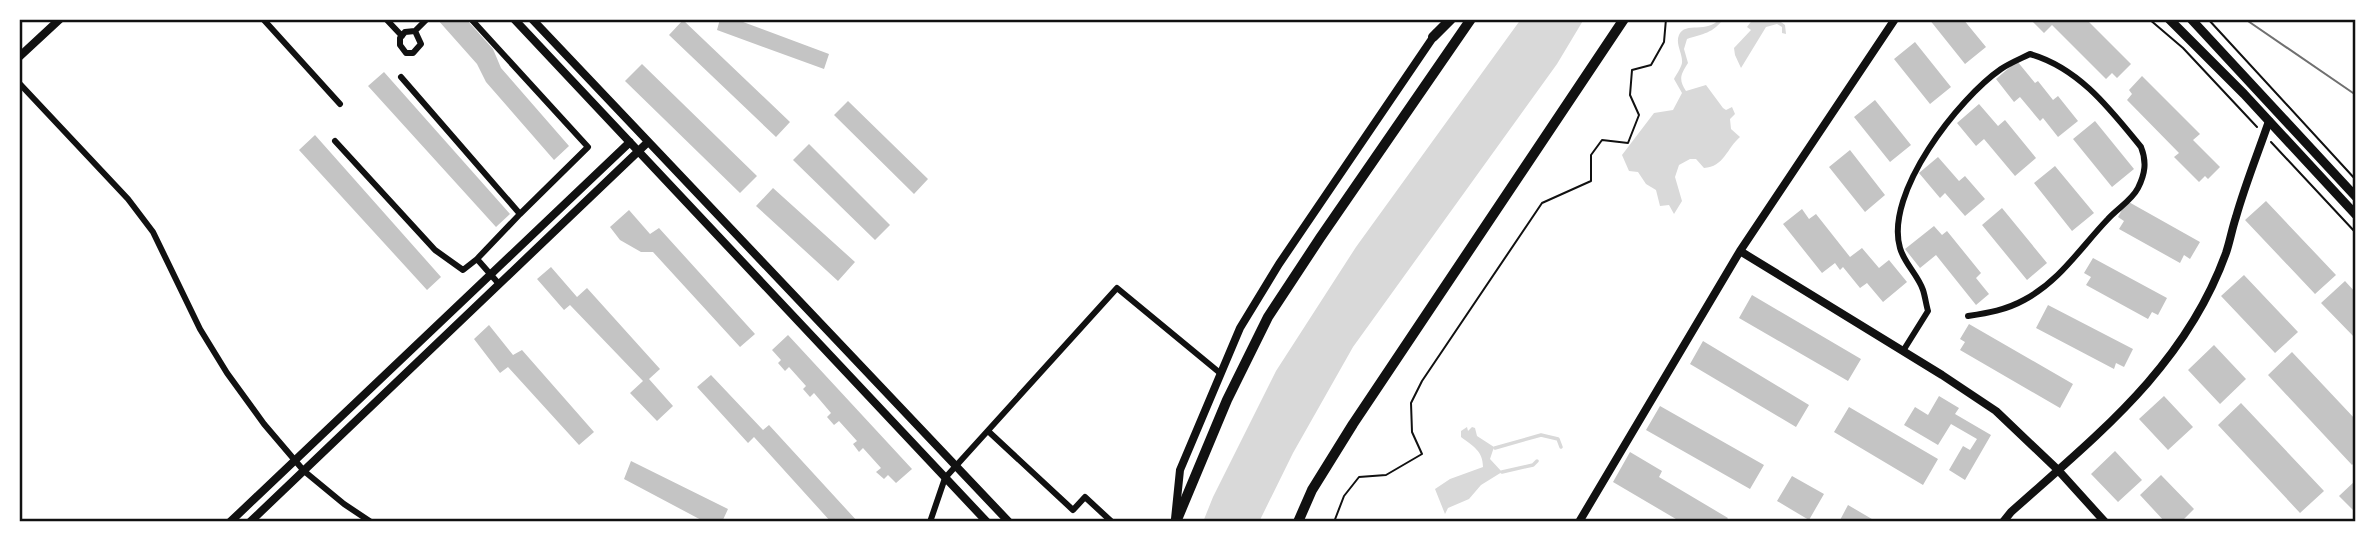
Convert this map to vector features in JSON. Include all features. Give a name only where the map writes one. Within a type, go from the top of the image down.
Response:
[{"type":"highway","points":[[1433,37],[1448,19]]},
{"type":"highway","points":[[1175,522],[1227,400],[1268,317],[1471,19]]},
{"type":"highway","points":[[1298,522],[1312,490],[1353,424],[1624,19]]},
{"type":"main road","points":[[2169,19],[2191,38],[2356,215]]},
{"type":"main road","points":[[2191,19],[2356,197]]},
{"type":"street","points":[[19,57],[60,19]]},
{"type":"street","points":[[263,19],[340,104]]},
{"type":"street","points":[[386,19],[402,36]]},
{"type":"street","points":[[415,31],[421,44],[413,53],[406,53],[400,45],[402,36],[405,32],[415,31],[427,19]]},
{"type":"street","points":[[335,141],[435,250],[463,270],[477,259],[588,146],[471,19]]},
{"type":"street","points":[[514,19],[987,522]]},
{"type":"street","points":[[531,19],[1009,522]]},
{"type":"street","points":[[1579,522],[1740,251],[1895,19]]},
{"type":"street","points":[[1175,522],[1180,470],[1240,328],[1279,264],[1433,37]]},
{"type":"street","points":[[1903,351],[1928,311],[1923,289],[1900,248],[1900,213],[1909,183],[1940,131],[1965,102],[2001,69],[2030,54],[2049,60],[2068,71],[2090,89],[2141,147],[2145,157],[2145,170],[2136,191],[2060,275],[2026,299],[1999,311],[1968,316]]},
{"type":"street","points":[[401,77],[520,214]]},
{"type":"street","points":[[19,83],[128,199],[153,232],[200,329],[264,424],[304,471],[371,522]]},
{"type":"street","points":[[2003,522],[2115,419],[2150,383],[2181,341],[2226,254],[2269,121]]},
{"type":"street","points":[[230,522],[639,133]]},
{"type":"street","points":[[250,522],[648,142]]},
{"type":"street","points":[[1740,251],[1996,411],[2058,470],[2105,522]]},
{"type":"street","points":[[477,259],[499,284]]},
{"type":"street","points":[[930,522],[946,478],[1117,288],[1220,373]]},
{"type":"street","points":[[988,430],[1073,510],[1085,497],[1112,522]]},
{"type":"path","points":[[1334,522],[1344,496],[1359,477],[1386,475],[1422,454],[1412,432],[1411,403],[1446,343],[1542,203],[1591,181],[1591,155],[1602,139],[1628,143],[1639,115],[1630,95],[1632,70],[1651,65],[1664,42],[1666,19]]},
{"type":"path","points":[[2149,19],[2183,48],[2356,233]]},
{"type":"path","points":[[2208,19],[2356,180]]},
{"type":"shaded area","points":[[1521,19],[1584,19],[1557,64],[1353,347],[1293,453],[1259,522],[1203,522],[1276,371],[1356,247]]},
{"type":"shaded area","points":[[1723,19],[1712,30],[1687,39],[1684,49],[1688,63],[1681,80],[1686,91],[1706,85],[1723,108],[1726,110],[1732,107],[1735,114],[1730,119],[1731,129],[1740,137],[1721,161],[1711,167],[1704,168],[1696,159],[1679,165],[1675,177],[1682,201],[1674,214],[1669,205],[1660,206],[1656,190],[1646,184],[1638,172],[1629,171],[1622,155],[1654,113],[1673,110],[1682,93],[1674,79],[1682,63],[1679,35],[1686,29],[1709,26]]},
{"type":"shaded area","points":[[1753,19],[1777,19],[1785,25],[1786,34],[1782,33],[1782,27],[1777,24],[1766,27],[1741,68],[1734,48],[1751,30],[1747,27]]},
{"type":"shaded area","points":[[1467,427],[1468,431],[1472,427],[1475,428],[1477,436],[1494,447],[1490,459],[1502,472],[1481,485],[1469,499],[1448,508],[1445,514],[1435,489],[1450,479],[1483,467],[1479,453],[1461,437],[1461,431]]},
{"type":"building","points":[[437,19],[466,19],[493,49],[501,68],[569,146],[554,160],[486,82],[477,64]]},
{"type":"building","points":[[720,19],[735,19],[829,54],[824,69],[717,30]]},
{"type":"building","points":[[1929,19],[1963,19],[1986,47],[1965,64]]},
{"type":"building","points":[[2030,19],[2086,19],[2131,64],[2117,78],[2112,73],[2106,79],[2052,25],[2044,33]]},
{"type":"building","points":[[683,20],[790,122],[776,137],[669,35]]},
{"type":"building","points":[[1915,42],[1951,87],[1930,104],[1894,59]]},
{"type":"building","points":[[2017,61],[2053,100],[2058,96],[2078,121],[2058,137],[2043,118],[2040,121],[2020,97],[2014,102],[1996,79]]},
{"type":"building","points":[[642,64],[757,176],[740,193],[625,81]]},
{"type":"building","points":[[384,72],[510,214],[496,227],[368,86]]},
{"type":"building","points":[[2142,76],[2200,134],[2193,140],[2220,167],[2208,179],[2205,176],[2199,182],[2174,157],[2179,153],[2127,100],[2132,94],[2129,90]]},
{"type":"building","points":[[1875,100],[1911,145],[1890,162],[1854,117]]},
{"type":"building","points":[[848,101],[928,179],[914,194],[834,115]]},
{"type":"building","points":[[1979,104],[1998,126],[2005,120],[2036,158],[2015,176],[1984,139],[1976,146],[1957,123]]},
{"type":"building","points":[[2095,121],[2134,169],[2112,187],[2073,139]]},
{"type":"building","points":[[315,135],[441,277],[427,290],[299,150]]},
{"type":"building","points":[[809,144],[890,225],[875,240],[793,160]]},
{"type":"building","points":[[1850,150],[1885,195],[1865,212],[1829,167]]},
{"type":"building","points":[[1938,157],[1959,181],[1965,176],[1985,199],[1965,216],[1945,193],[1940,198],[1919,173]]},
{"type":"building","points":[[2055,166],[2094,213],[2072,231],[2034,183]]},
{"type":"building","points":[[773,188],[855,262],[838,281],[756,206]]},
{"type":"building","points":[[2127,201],[2200,242],[2190,259],[2184,255],[2180,263],[2119,229],[2124,221],[2118,217]]},
{"type":"building","points":[[2266,201],[2336,275],[2315,294],[2245,220]]},
{"type":"building","points":[[2002,208],[2047,263],[2027,280],[1982,225]]},
{"type":"building","points":[[1802,209],[1809,219],[1816,214],[1850,257],[1862,248],[1879,268],[1889,260],[1907,282],[1883,302],[1867,283],[1860,288],[1843,267],[1840,270],[1835,263],[1822,273],[1783,224]]},
{"type":"building","points":[[629,210],[650,234],[659,228],[755,334],[740,347],[653,252],[641,252],[620,240],[610,227]]},
{"type":"building","points":[[1934,226],[1942,235],[1947,231],[1981,273],[1976,278],[1989,294],[1976,305],[1936,255],[1920,268],[1905,249]]},
{"type":"building","points":[[2093,258],[2167,298],[2158,315],[2152,312],[2148,319],[2086,285],[2091,277],[2084,273]]},
{"type":"building","points":[[551,267],[577,297],[587,288],[660,369],[649,379],[673,406],[657,421],[630,393],[643,381],[570,305],[564,310],[537,279]]},
{"type":"building","points":[[2244,275],[2298,332],[2275,353],[2221,296]]},
{"type":"building","points":[[2345,281],[2356,293],[2356,339],[2321,303]]},
{"type":"building","points":[[1752,295],[1861,359],[1848,381],[1739,318]]},
{"type":"building","points":[[2048,305],[2133,349],[2124,367],[2116,363],[2114,369],[2036,328]]},
{"type":"building","points":[[1969,324],[2073,384],[2060,408],[1960,350],[1965,342],[1960,339]]},
{"type":"building","points":[[489,325],[513,355],[522,350],[594,432],[579,445],[508,367],[500,373],[474,339]]},
{"type":"building","points":[[788,335],[912,469],[896,483],[888,475],[884,479],[876,472],[881,468],[863,448],[859,452],[853,444],[857,441],[839,421],[834,425],[827,417],[831,413],[814,393],[810,397],[803,389],[806,386],[789,367],[785,371],[778,363],[781,360],[772,350]]},
{"type":"building","points":[[1703,341],[1809,405],[1796,427],[1690,364]]},
{"type":"building","points":[[2214,345],[2246,379],[2220,404],[2188,370]]},
{"type":"building","points":[[2292,352],[2356,420],[2356,461],[2352,465],[2268,375]]},
{"type":"building","points":[[711,375],[763,430],[769,425],[858,522],[831,522],[754,437],[748,443],[697,387]]},
{"type":"building","points":[[1939,396],[1959,408],[1955,414],[1991,435],[1965,480],[1949,470],[1963,446],[1970,450],[1977,439],[1951,424],[1938,445],[1904,425],[1915,407],[1928,415]]},
{"type":"building","points":[[2164,396],[2193,427],[2168,450],[2139,419]]},
{"type":"building","points":[[2241,403],[2324,491],[2300,513],[2218,425]]},
{"type":"building","points":[[1660,406],[1764,465],[1750,489],[1646,430]]},
{"type":"building","points":[[1849,407],[1938,459],[1923,485],[1834,432]]},
{"type":"building","points":[[2115,451],[2142,480],[2118,502],[2091,474]]},
{"type":"building","points":[[1630,452],[1662,471],[1659,477],[1728,518],[1725,522],[1681,522],[1613,482]]},
{"type":"building","points":[[631,461],[728,509],[722,522],[705,522],[624,479]]},
{"type":"building","points":[[2161,475],[2194,509],[2181,522],[2165,522],[2140,495]]},
{"type":"building","points":[[1792,476],[1824,494],[1809,520],[1777,501]]},
{"type":"building","points":[[2356,480],[2356,513],[2339,496]]},
{"type":"building","points":[[1848,505],[1877,522],[1839,522]]},
{"type":"waterway","points":[[1495,448],[1541,435],[1558,439],[1561,447]]},
{"type":"waterway","points":[[1502,472],[1533,465],[1537,461]]},
{"type":"tram line","points":[[2245,19],[2356,95]]}]
